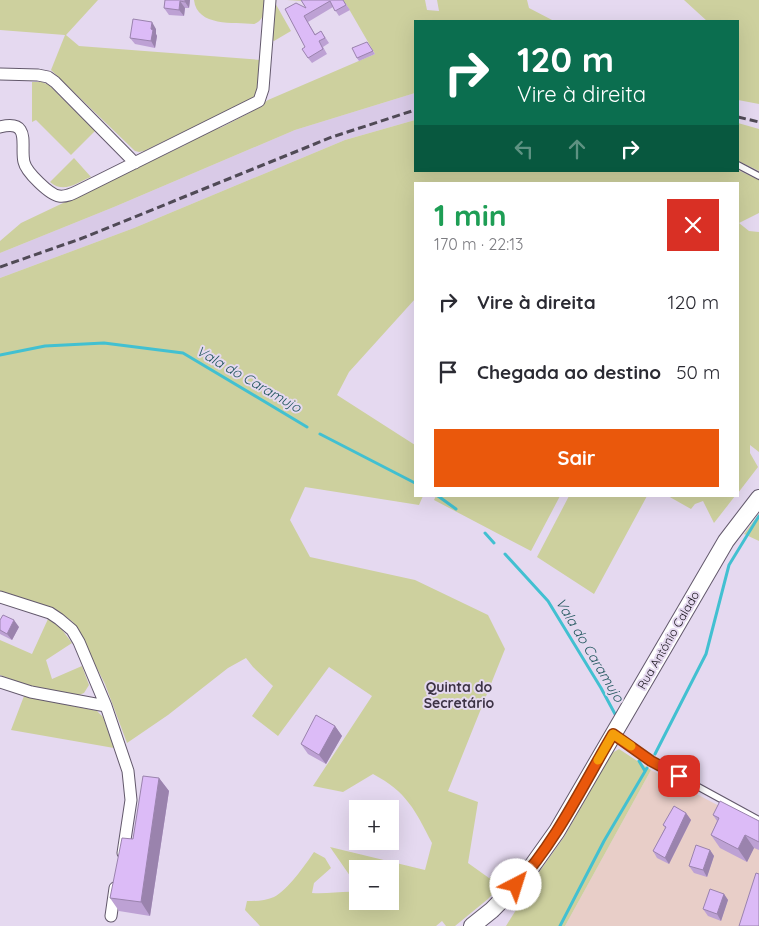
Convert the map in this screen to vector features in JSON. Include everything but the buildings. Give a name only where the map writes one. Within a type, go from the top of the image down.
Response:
[{"type":"street","points":[[0,128],[8,125],[20,130],[24,143],[23,160],[25,166],[46,189],[58,196],[66,196],[78,191],[259,101],[263,89],[270,0]]},
{"type":"street","points":[[0,74],[48,77],[135,163]]},
{"type":"street","name":"Rua António Calado","points":[[472,926],[492,910],[525,876],[557,831],[726,541],[759,498]]},
{"type":"street","points":[[0,597],[50,614],[67,624],[79,642],[120,745],[128,771],[130,800],[126,840],[111,916]]},
{"type":"street","points":[[0,682],[31,692],[106,706]]},
{"type":"lane","points":[[739,166],[759,176]]},
{"type":"lane","points":[[613,734],[651,761],[759,820]]},
{"type":"shaded area","points":[[414,93],[414,120],[345,140],[134,228],[0,278],[0,253],[295,130]]},
{"type":"shaded area","points":[[651,770],[759,827],[759,926],[565,926]]},
{"type":"green space","points":[[0,0],[98,0],[66,35],[79,46],[261,60],[258,96],[144,151],[135,151],[51,70],[65,35],[0,30]]},
{"type":"green space","points":[[194,0],[266,0],[262,17],[254,24],[227,23],[209,19],[197,9]]},
{"type":"green space","points":[[287,0],[425,0],[427,10],[439,11],[437,0],[527,0],[529,8],[552,20],[414,20],[414,93],[295,130],[0,253],[0,241],[21,223],[185,145],[197,136],[222,127],[251,112],[268,100],[375,54],[346,4]]},
{"type":"green space","points":[[684,0],[759,0],[759,104],[739,100],[739,20],[706,20]]},
{"type":"green space","points":[[274,1],[291,31],[274,41],[271,39]]},
{"type":"green space","points":[[32,82],[42,82],[49,85],[95,131],[71,155],[36,120],[32,122]]},
{"type":"green space","points":[[414,120],[414,172],[739,172],[739,170],[759,180],[759,213],[739,223],[739,182],[414,182],[414,300],[349,372],[337,395],[414,444],[414,497],[423,497],[419,505],[305,487],[290,520],[310,557],[415,580],[488,615],[505,649],[448,791],[478,802],[468,863],[489,878],[508,868],[517,868],[488,899],[455,926],[446,926],[442,921],[436,926],[260,926],[245,910],[247,901],[274,897],[285,889],[314,852],[325,858],[331,868],[314,883],[312,893],[349,892],[349,910],[399,910],[399,864],[425,870],[432,843],[409,803],[385,781],[373,774],[343,792],[313,786],[372,696],[329,667],[278,736],[252,716],[273,686],[246,658],[228,668],[168,715],[127,743],[105,684],[73,622],[58,611],[32,605],[0,592],[0,278],[134,228],[345,140]]},
{"type":"green space","points":[[739,123],[759,129],[759,171],[739,161]]},
{"type":"green space","points":[[74,158],[91,177],[65,187],[60,187],[50,182]]},
{"type":"green space","points":[[739,223],[749,231],[759,232],[759,452],[750,445],[750,453],[758,467],[739,492]]},
{"type":"green space","points":[[436,497],[559,497],[531,551],[434,500]]},
{"type":"green space","points":[[568,497],[646,497],[594,594],[537,557]]},
{"type":"green space","points":[[670,497],[734,497],[714,523],[703,501],[695,504],[691,509]]},
{"type":"green space","points":[[759,514],[759,541],[744,534]]},
{"type":"green space","points":[[48,619],[60,627],[72,643],[46,660],[52,679],[82,666],[89,685],[84,693],[79,695],[27,685],[0,675],[0,640],[32,654]]},
{"type":"green space","points":[[24,696],[97,711],[103,717],[114,748],[11,730]]},
{"type":"green space","points":[[619,749],[651,770],[565,926],[506,926],[516,910],[518,898],[564,837],[612,753]]},
{"type":"green space","points":[[330,847],[384,860],[349,860],[349,874]]},
{"type":"waterway","name":"Vala do Caramujo","points":[[0,355],[45,346],[104,343],[183,353],[307,427]]},
{"type":"waterway","name":"Vala do Caramujo","points":[[320,434],[414,482]]},
{"type":"waterway","name":"Vala do Caramujo","points":[[439,497],[456,509]]},
{"type":"waterway","name":"Vala do Caramujo","points":[[655,754],[706,654],[729,565],[759,516]]},
{"type":"waterway","name":"Vala do Caramujo","points":[[485,533],[494,543]]},
{"type":"waterway","name":"Vala do Caramujo","points":[[505,554],[548,601],[615,714]]},
{"type":"waterway","name":"Vala do Caramujo","points":[[639,761],[645,771]]},
{"type":"waterway","name":"Vala do Caramujo","points":[[560,926],[604,841],[647,768]]},
{"type":"railway","points":[[0,267],[80,239],[332,137],[414,110]]},
{"type":"railway","points":[[739,117],[759,122]]},
{"type":"slow traffic","points":[[598,760],[613,734],[631,746]]},
{"type":"district","name":"Quinta do Secretário","points":[[459,696]]},
{"type":"route","points":[[516,885],[525,876],[557,831],[613,734],[651,761],[679,776]]}]
